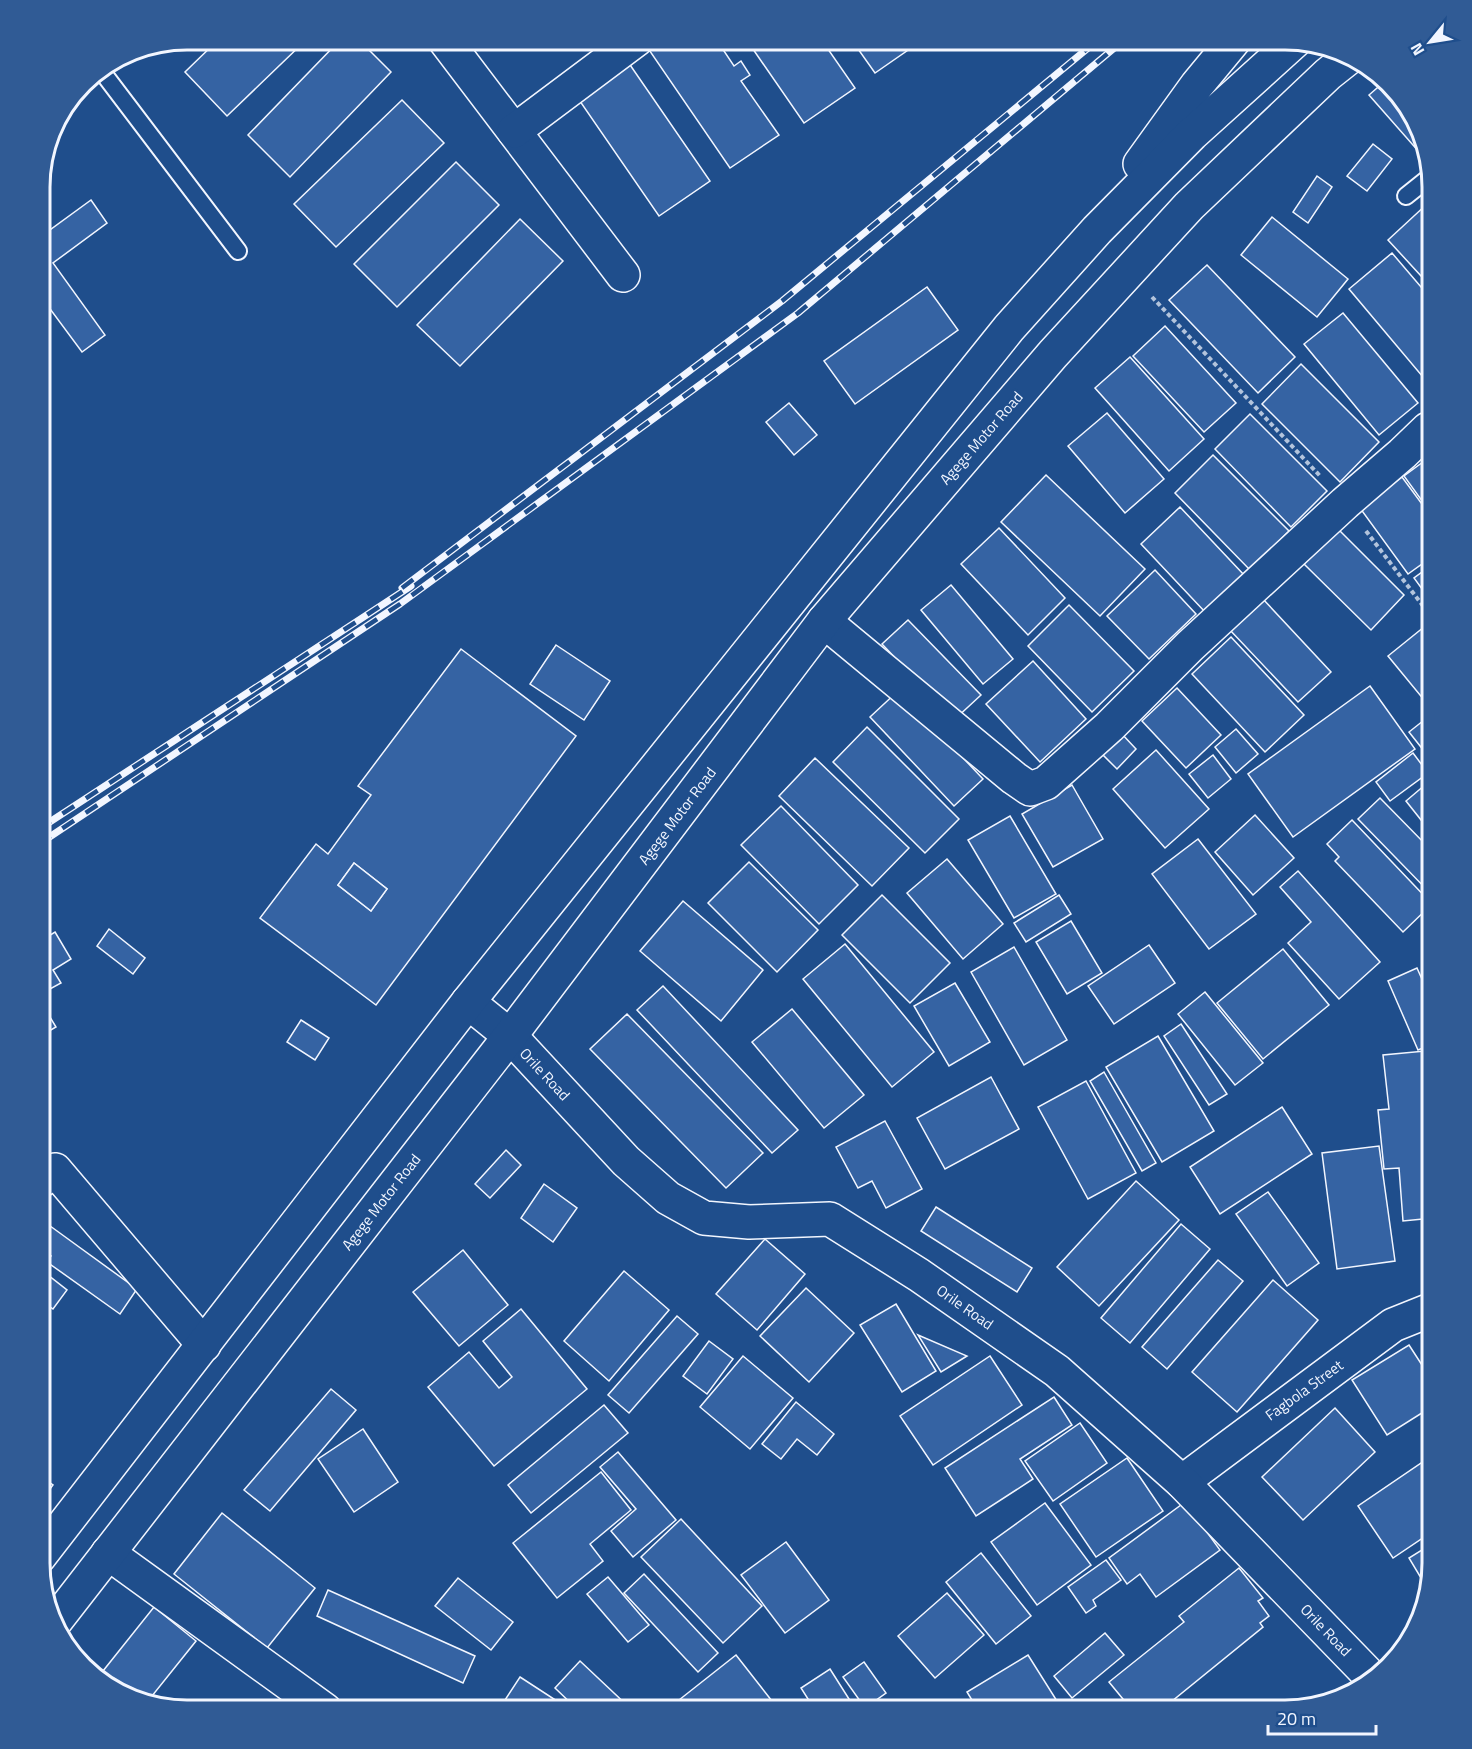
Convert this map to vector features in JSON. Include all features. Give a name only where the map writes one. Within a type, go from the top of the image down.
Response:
[{"type":"main road","points":[[452,50],[623,275]]},
{"type":"main road","points":[[514,132],[622,50]]},
{"type":"main road","points":[[1096,230],[1153,145],[1226,50]]},
{"type":"main road","points":[[50,1543],[468,1002],[1009,328],[1096,230],[1192,134],[1285,50]]},
{"type":"main road","name":"Agege Motor Road","points":[[61,1615],[510,1036],[824,621],[1053,354],[1188,206],[1343,62]]},
{"type":"main road","points":[[824,621],[1030,789],[1047,783],[1109,727],[1190,646],[1422,435]]},
{"type":"main road","name":"Orile Road","points":[[468,1002],[510,1036],[626,1161],[668,1198],[704,1218],[748,1222],[831,1219],[919,1275],[1057,1371],[1182,1482],[1367,1673]]},
{"type":"main road","points":[[50,1174],[55,1170],[204,1345]]},
{"type":"main road","name":"Fagbola Street","points":[[1182,1482],[1393,1325],[1422,1313]]},
{"type":"main road","points":[[108,1553],[311,1700]]},
{"type":"lane","points":[[106,77],[238,251]]},
{"type":"lane","points":[[1406,196],[1422,183]]},
{"type":"path","points":[[1128,272],[1345,503],[1422,604]]},
{"type":"building","points":[[208,50],[296,50],[227,116],[185,72]]},
{"type":"building","points":[[330,50],[369,50],[391,72],[290,177],[248,135]]},
{"type":"building","points":[[649,50],[723,50],[734,66],[741,61],[750,75],[741,81],[779,135],[730,168]]},
{"type":"building","points":[[754,50],[829,50],[855,88],[804,123]]},
{"type":"building","points":[[859,50],[908,50],[875,73]]},
{"type":"building","points":[[626,59],[710,181],[659,216],[575,94]]},
{"type":"building","points":[[1379,87],[1388,96],[1408,126],[1417,150],[1369,95]]},
{"type":"building","points":[[402,100],[444,143],[336,247],[294,204]]},
{"type":"building","points":[[1373,144],[1392,159],[1367,191],[1347,176]]},
{"type":"building","points":[[456,162],[499,205],[397,307],[354,264]]},
{"type":"building","points":[[1317,176],[1332,187],[1308,223],[1293,212]]},
{"type":"building","points":[[91,200],[107,223],[53,263],[105,335],[82,352],[50,309],[50,230]]},
{"type":"building","points":[[1422,209],[1422,277],[1388,240]]},
{"type":"building","points":[[1272,217],[1348,279],[1317,317],[1241,255]]},
{"type":"building","points":[[520,219],[563,261],[460,366],[417,325]]},
{"type":"building","points":[[1392,253],[1422,288],[1422,376],[1349,289]]},
{"type":"building","points":[[1207,265],[1295,357],[1258,393],[1169,300]]},
{"type":"building","points":[[927,287],[958,330],[855,404],[824,361]]},
{"type":"building","points":[[1343,313],[1418,403],[1379,435],[1304,344]]},
{"type":"building","points":[[1165,326],[1236,403],[1204,432],[1133,356]]},
{"type":"building","points":[[1130,357],[1204,439],[1169,471],[1095,388]]},
{"type":"building","points":[[1301,364],[1379,442],[1340,482],[1262,404]]},
{"type":"building","points":[[789,403],[817,435],[794,455],[766,422]]},
{"type":"building","points":[[1107,413],[1164,479],[1125,513],[1068,446]]},
{"type":"building","points":[[1250,414],[1327,491],[1291,527],[1215,449]]},
{"type":"building","points":[[1213,455],[1289,531],[1250,570],[1175,493]]},
{"type":"building","points":[[1422,463],[1422,501],[1404,476]]},
{"type":"building","points":[[1046,475],[1145,569],[1100,616],[1001,522]]},
{"type":"building","points":[[1402,477],[1422,504],[1422,564],[1408,574],[1360,508]]},
{"type":"building","points":[[1180,507],[1245,576],[1206,613],[1141,544]]},
{"type":"building","points":[[999,528],[1065,598],[1028,635],[961,564]]},
{"type":"building","points":[[1338,529],[1404,595],[1371,630],[1304,564]]},
{"type":"building","points":[[1155,570],[1196,614],[1149,659],[1107,616]]},
{"type":"building","points":[[1422,572],[1422,589],[1414,578]]},
{"type":"building","points":[[951,585],[1013,659],[983,684],[921,610]]},
{"type":"building","points":[[1262,598],[1331,672],[1298,702],[1229,629]]},
{"type":"building","points":[[1069,605],[1134,671],[1092,712],[1028,646]]},
{"type":"building","points":[[908,620],[981,695],[954,720],[882,644]]},
{"type":"building","points":[[1422,629],[1422,697],[1388,656]]},
{"type":"building","points":[[1231,637],[1304,715],[1265,752],[1192,674]]},
{"type":"building","points":[[556,645],[610,681],[584,720],[530,684]]},
{"type":"building","points":[[461,649],[576,736],[376,1005],[260,918],[316,844],[328,854],[371,795],[358,786]],"holes":[[[354,863],[387,889],[371,911],[338,885]]]},
{"type":"building","points":[[1033,661],[1086,719],[1040,762],[986,704]]},
{"type":"building","points":[[1370,686],[1415,749],[1293,837],[1248,774]]},
{"type":"building","points":[[1177,688],[1221,735],[1186,768],[1142,721]]},
{"type":"building","points":[[899,690],[983,779],[954,806],[870,717]]},
{"type":"building","points":[[1422,722],[1422,748],[1409,732]]},
{"type":"building","points":[[867,727],[959,819],[925,853],[833,762]]},
{"type":"building","points":[[1236,729],[1258,754],[1236,773],[1215,747]]},
{"type":"building","points":[[1121,733],[1136,749],[1117,769],[1100,752]]},
{"type":"building","points":[[1156,750],[1209,809],[1165,848],[1113,789]]},
{"type":"building","points":[[1413,753],[1422,765],[1422,777],[1390,801],[1376,782]]},
{"type":"building","points":[[1213,755],[1231,779],[1208,798],[1189,774]]},
{"type":"building","points":[[815,758],[909,848],[872,886],[779,796]]},
{"type":"building","points":[[1072,785],[1103,839],[1053,867],[1022,814]]},
{"type":"building","points":[[1422,787],[1422,821],[1406,801]]},
{"type":"building","points":[[1380,798],[1422,841],[1422,885],[1358,819]]},
{"type":"building","points":[[781,806],[858,885],[819,924],[741,845]]},
{"type":"building","points":[[1255,815],[1294,858],[1253,895],[1215,852]]},
{"type":"building","points":[[1010,816],[1056,894],[1014,918],[968,840]]},
{"type":"building","points":[[1352,820],[1422,894],[1422,914],[1403,932],[1335,861],[1339,857],[1327,844]]},
{"type":"building","points":[[1198,839],[1256,914],[1209,949],[1152,874]]},
{"type":"building","points":[[947,859],[1003,924],[963,959],[907,893]]},
{"type":"building","points":[[749,862],[818,930],[777,972],[708,903]]},
{"type":"building","points":[[354,863],[387,889],[371,911],[338,885]]},
{"type":"building","points":[[1298,871],[1380,962],[1339,999],[1288,943],[1311,922],[1280,887]]},
{"type":"building","points":[[882,895],[950,963],[910,1003],[842,935]]},
{"type":"building","points":[[1059,895],[1071,914],[1026,942],[1014,923]]},
{"type":"building","points":[[683,901],[763,970],[721,1021],[640,951]]},
{"type":"building","points":[[1071,921],[1102,973],[1067,994],[1036,942]]},
{"type":"building","points":[[109,929],[145,958],[133,974],[97,946]]},
{"type":"building","points":[[55,932],[71,959],[53,970],[61,983],[50,989],[50,935]]},
{"type":"building","points":[[845,944],[934,1052],[892,1087],[803,979]]},
{"type":"building","points":[[1149,945],[1175,983],[1114,1024],[1088,986]]},
{"type":"building","points":[[1014,947],[1067,1040],[1024,1065],[971,972]]},
{"type":"building","points":[[1283,949],[1329,1005],[1263,1059],[1217,1003]]},
{"type":"building","points":[[1417,968],[1422,979],[1422,1048],[1418,1050],[1388,981]]},
{"type":"building","points":[[955,983],[990,1042],[949,1066],[914,1006]]},
{"type":"building","points":[[663,986],[798,1130],[772,1153],[637,1010]]},
{"type":"building","points":[[1205,992],[1263,1063],[1235,1085],[1178,1014]]},
{"type":"building","points":[[792,1009],[864,1095],[824,1128],[752,1042]]},
{"type":"building","points":[[627,1014],[763,1153],[726,1188],[590,1049]]},
{"type":"building","points":[[50,1017],[56,1027],[50,1031]]},
{"type":"building","points":[[301,1020],[329,1038],[315,1060],[287,1042]]},
{"type":"building","points":[[1181,1024],[1227,1094],[1209,1105],[1164,1036]]},
{"type":"building","points":[[1158,1036],[1214,1131],[1162,1162],[1106,1067]]},
{"type":"building","points":[[1422,1051],[1422,1219],[1403,1221],[1399,1168],[1384,1169],[1378,1110],[1389,1109],[1383,1055]]},
{"type":"building","points":[[1104,1072],[1156,1163],[1142,1171],[1090,1081]]},
{"type":"building","points":[[991,1077],[1019,1129],[945,1169],[917,1118]]},
{"type":"building","points":[[1086,1081],[1136,1173],[1088,1199],[1038,1107]]},
{"type":"building","points":[[1282,1107],[1312,1154],[1220,1214],[1190,1167]]},
{"type":"building","points":[[885,1121],[922,1189],[886,1208],[872,1181],[858,1188],[836,1147]]},
{"type":"building","points":[[1379,1146],[1395,1261],[1337,1269],[1322,1153]]},
{"type":"building","points":[[506,1150],[521,1165],[490,1198],[475,1184]]},
{"type":"building","points":[[1136,1181],[1179,1220],[1099,1306],[1057,1267]]},
{"type":"building","points":[[544,1184],[577,1208],[553,1242],[521,1218]]},
{"type":"building","points":[[1268,1192],[1319,1263],[1287,1286],[1236,1214]]},
{"type":"building","points":[[936,1207],[1032,1268],[1017,1292],[921,1231]]},
{"type":"building","points":[[1181,1224],[1210,1249],[1130,1343],[1101,1318]]},
{"type":"building","points":[[50,1226],[137,1289],[120,1314],[50,1264]]},
{"type":"building","points":[[765,1239],[805,1274],[757,1330],[716,1294]]},
{"type":"building","points":[[463,1250],[508,1305],[459,1346],[413,1292]]},
{"type":"building","points":[[1218,1260],[1243,1281],[1167,1369],[1142,1347]]},
{"type":"building","points":[[624,1271],[669,1310],[609,1381],[564,1341]]},
{"type":"building","points":[[50,1277],[67,1290],[53,1309],[50,1307]]},
{"type":"building","points":[[1273,1280],[1318,1320],[1237,1412],[1192,1372]]},
{"type":"building","points":[[806,1288],[854,1333],[809,1382],[760,1336]]},
{"type":"building","points":[[896,1304],[936,1371],[902,1392],[860,1325]]},
{"type":"building","points":[[521,1309],[587,1389],[494,1466],[428,1387],[469,1352],[499,1388],[512,1377],[483,1341]]},
{"type":"building","points":[[677,1316],[698,1334],[629,1413],[608,1395]]},
{"type":"building","points":[[918,1335],[967,1356],[941,1372]]},
{"type":"building","points":[[709,1341],[733,1359],[707,1394],[683,1376]]},
{"type":"building","points":[[1409,1345],[1422,1365],[1422,1413],[1387,1435],[1352,1380]]},
{"type":"building","points":[[743,1356],[793,1398],[750,1449],[700,1407]]},
{"type":"building","points":[[990,1356],[1022,1405],[933,1465],[900,1416]]},
{"type":"building","points":[[331,1389],[356,1410],[270,1511],[244,1490]]},
{"type":"building","points":[[1054,1397],[1072,1425],[1020,1459],[1033,1479],[976,1516],[945,1468]]},
{"type":"building","points":[[796,1402],[834,1434],[817,1455],[797,1439],[781,1459],[762,1444]]},
{"type":"building","points":[[604,1405],[628,1433],[531,1513],[508,1485]]},
{"type":"building","points":[[1335,1408],[1375,1452],[1303,1520],[1262,1477]]},
{"type":"building","points":[[1080,1423],[1107,1463],[1053,1501],[1025,1461]]},
{"type":"building","points":[[363,1429],[398,1482],[354,1512],[318,1459]]},
{"type":"building","points":[[618,1452],[676,1520],[633,1557],[611,1531],[636,1509],[600,1467]]},
{"type":"building","points":[[1127,1458],[1163,1511],[1096,1557],[1060,1504]]},
{"type":"building","points":[[1422,1462],[1422,1538],[1393,1558],[1358,1506]]},
{"type":"building","points":[[601,1472],[631,1510],[590,1544],[603,1561],[557,1598],[513,1543]]},
{"type":"building","points":[[1185,1502],[1220,1550],[1156,1597],[1140,1574],[1127,1584],[1109,1558]]},
{"type":"building","points":[[1045,1503],[1091,1565],[1037,1605],[991,1542]]},
{"type":"building","points":[[222,1513],[315,1588],[267,1648],[174,1574]]},
{"type":"building","points":[[681,1519],[762,1606],[723,1643],[641,1557]]},
{"type":"building","points":[[786,1542],[829,1600],[785,1633],[741,1575]]},
{"type":"building","points":[[1422,1550],[1421,1578],[1409,1558]]},
{"type":"building","points":[[981,1553],[1031,1616],[996,1644],[946,1582]]},
{"type":"building","points":[[1106,1560],[1121,1580],[1093,1600],[1096,1606],[1086,1613],[1068,1587]]},
{"type":"building","points":[[1239,1568],[1263,1598],[1258,1601],[1269,1616],[1260,1623],[1263,1627],[1173,1700],[1124,1700],[1109,1682],[1184,1622],[1179,1616]]},
{"type":"building","points":[[644,1574],[718,1653],[698,1672],[624,1593]]},
{"type":"building","points":[[608,1577],[649,1625],[628,1642],[587,1594]]},
{"type":"building","points":[[458,1578],[513,1622],[491,1650],[435,1606]]},
{"type":"building","points":[[328,1590],[475,1656],[463,1683],[317,1616]]},
{"type":"building","points":[[947,1593],[984,1635],[935,1678],[898,1636]]},
{"type":"building","points":[[154,1607],[196,1641],[153,1695],[126,1685],[103,1670]]},
{"type":"building","points":[[1105,1633],[1124,1655],[1072,1698],[1054,1676]]},
{"type":"building","points":[[736,1655],[771,1700],[679,1700]]},
{"type":"building","points":[[1028,1655],[1056,1700],[972,1700],[967,1692]]},
{"type":"building","points":[[580,1661],[621,1700],[568,1700],[555,1688]]},
{"type":"building","points":[[864,1662],[886,1693],[876,1700],[859,1700],[843,1677]]},
{"type":"building","points":[[830,1669],[850,1700],[809,1700],[801,1688]]},
{"type":"building","points":[[520,1677],[555,1700],[505,1700]]},
{"type":"railway","points":[[402,588],[782,301],[1086,50]]},
{"type":"railway","points":[[50,837],[400,604],[798,313],[1112,50]]},
{"type":"railway","points":[[50,822],[411,586]]}]
